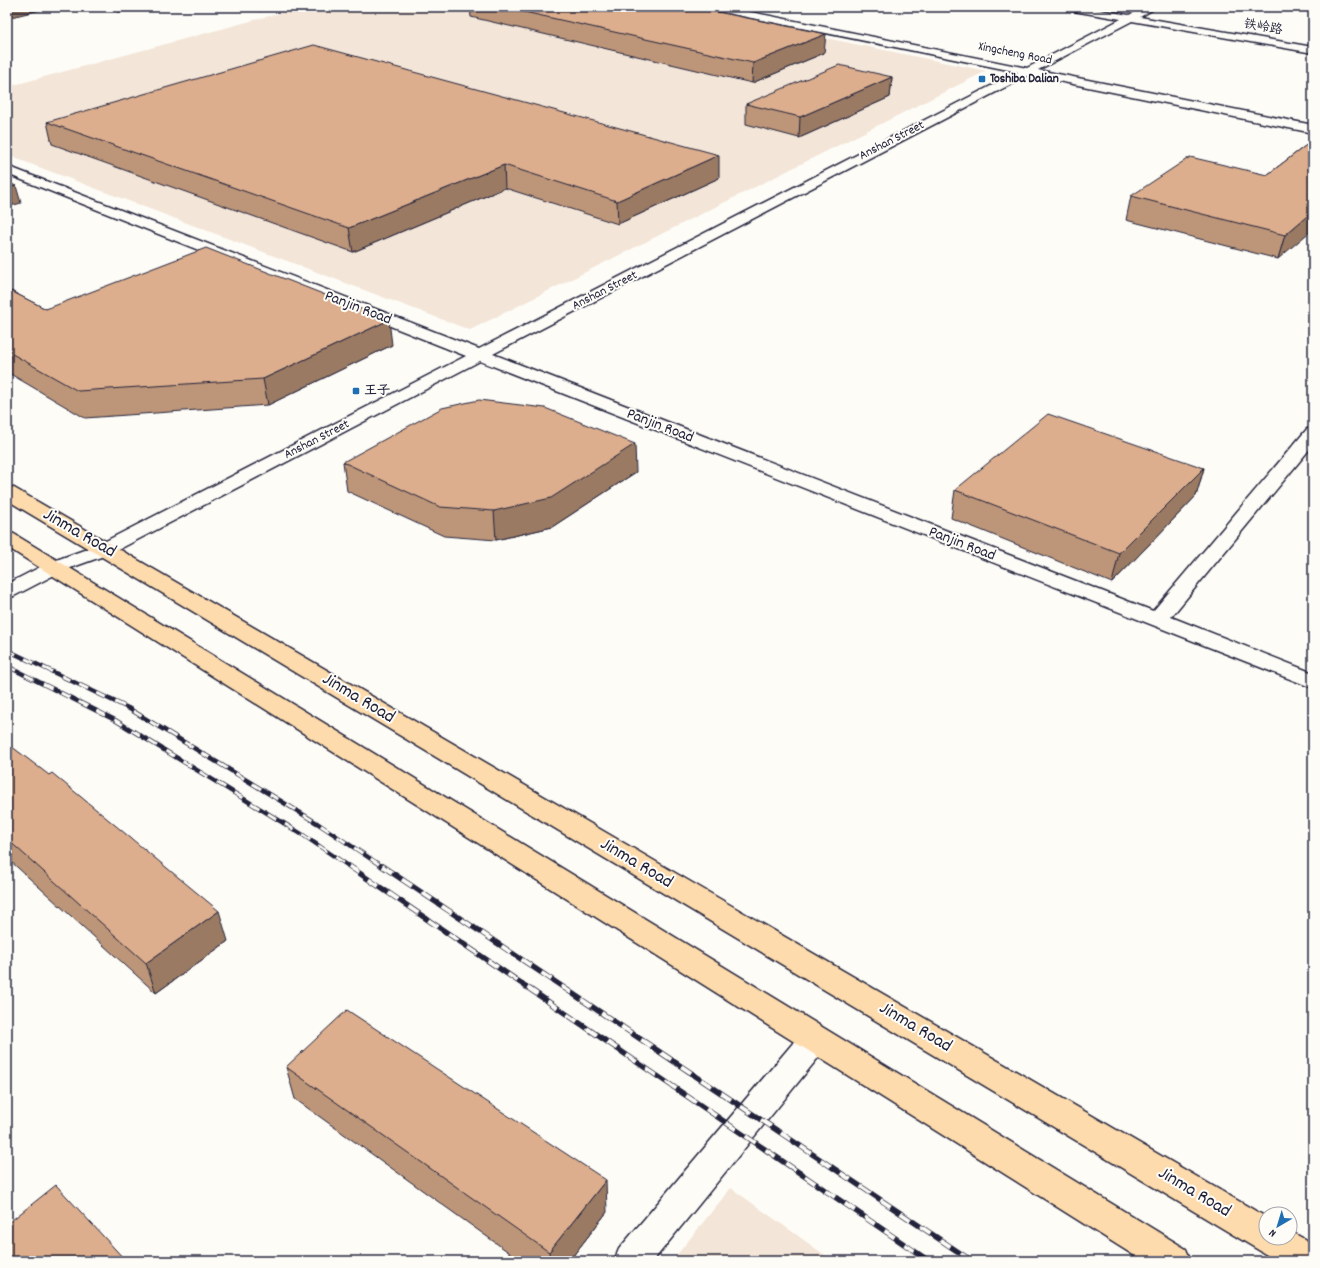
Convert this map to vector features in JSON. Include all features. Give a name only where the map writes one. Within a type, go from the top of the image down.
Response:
[{"type":"main road","name":"Jinma Road","points":[[7,492],[100,541],[1258,1230]]},
{"type":"main road","points":[[7,538],[1174,1261]]},
{"type":"main road","points":[[1284,1246],[1309,1261]]},
{"type":"street","name":"Xingcheng Road","points":[[712,7],[1313,129]]},
{"type":"street","name":"铁岭路","points":[[1067,7],[1128,14],[1313,50]]},
{"type":"street","name":"Anshan Street","points":[[7,592],[100,541],[472,352],[1022,70],[1128,14],[1152,7]]},
{"type":"street","name":"Panjin Road","points":[[7,170],[1313,681]]},
{"type":"street","name":"Anshan Street","points":[[153,508],[472,352]]},
{"type":"street","points":[[1158,620],[1313,433]]},
{"type":"street","points":[[631,1261],[815,1039]]},
{"type":"shaded area","name":"Toshiba Dalian","points":[[303,7],[674,7],[986,71],[470,330],[7,155],[7,87]]},
{"type":"shaded area","points":[[731,1188],[833,1261],[672,1261]]},
{"type":"building","points":[[502,7],[693,7],[826,34],[753,63]]},
{"type":"building","points":[[314,45],[719,155],[617,201],[504,165],[349,228],[47,122]]},
{"type":"building","points":[[839,65],[892,77],[800,117],[746,104]]},
{"type":"building","points":[[1313,140],[1313,211],[1285,235],[1131,196],[1190,157],[1267,175]]},
{"type":"building","points":[[7,182],[16,186],[7,188]]},
{"type":"building","points":[[206,248],[389,320],[263,379],[78,391],[7,351],[7,289],[46,309]]},
{"type":"building","points":[[479,400],[545,408],[635,444],[551,498],[494,511],[440,507],[343,462],[442,408]]},
{"type":"building","points":[[1048,414],[1204,468],[1119,553],[955,490]]},
{"type":"building","points":[[7,743],[49,775],[52,773],[219,911],[146,963],[7,839]]},
{"type":"building","points":[[347,1010],[606,1180],[549,1252],[286,1067]]},
{"type":"building","points":[[56,1185],[126,1261],[7,1261],[7,1224]]},
{"type":"railway","points":[[7,650],[128,708],[317,823],[383,867]]},
{"type":"railway","points":[[7,666],[115,720],[303,835],[350,867]]},
{"type":"railway","points":[[349,866],[929,1261]]},
{"type":"railway","points":[[382,866],[972,1261]]},
{"type":"place","name":"Toshiba Dalian","points":[[982,79]]},
{"type":"place","name":"王子","points":[[356,391]]}]
